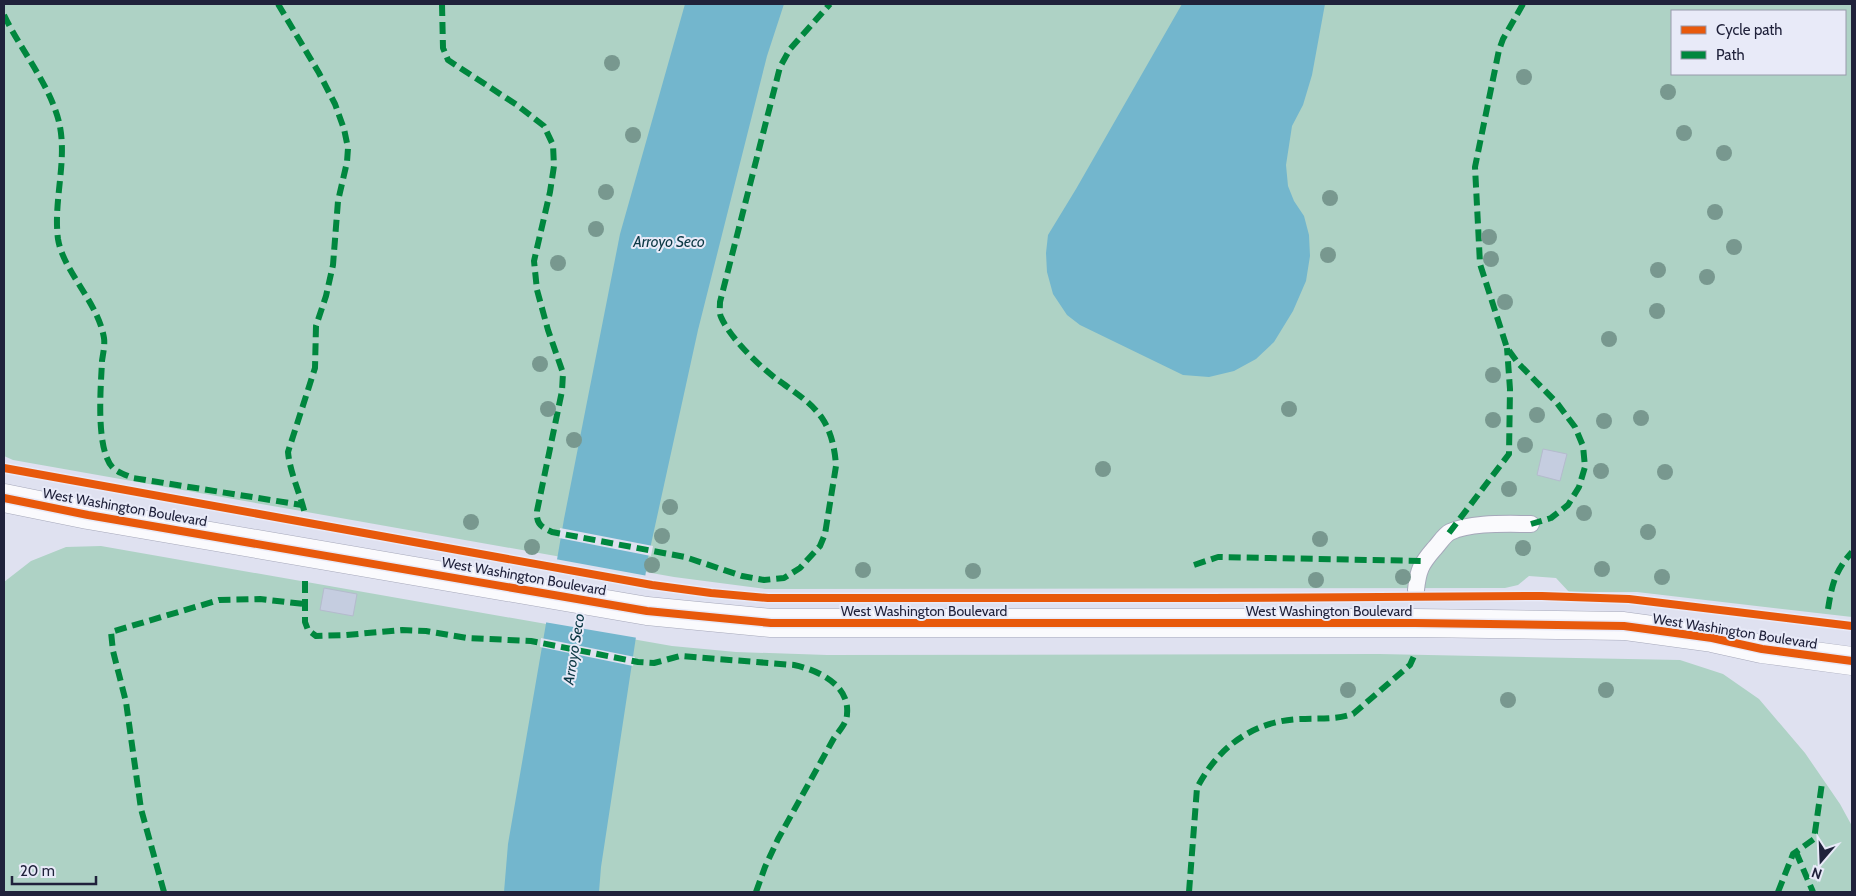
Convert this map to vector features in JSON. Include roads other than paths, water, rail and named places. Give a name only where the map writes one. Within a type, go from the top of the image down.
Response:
[{"type":"street","name":"West Washington Boulevard","points":[[4,498],[88,515],[648,610],[771,623],[1415,623],[1624,626],[1712,638],[1762,649],[1852,661]]},
{"type":"lane","points":[[1416,590],[1418,573],[1423,561],[1449,533],[1468,527],[1531,524]]},
{"type":"water","name":"Arroyo Seco","points":[[685,4],[784,4],[767,56],[698,330],[648,558],[601,867],[599,892],[504,892],[508,844],[564,519],[620,234]]},
{"type":"water","points":[[1182,4],[1325,4],[1312,75],[1303,105],[1292,126],[1286,165],[1288,186],[1294,201],[1304,216],[1309,235],[1310,256],[1306,281],[1293,311],[1274,342],[1256,359],[1234,371],[1209,377],[1183,375],[1080,325],[1067,315],[1053,294],[1047,272],[1046,253],[1048,235]]}]
